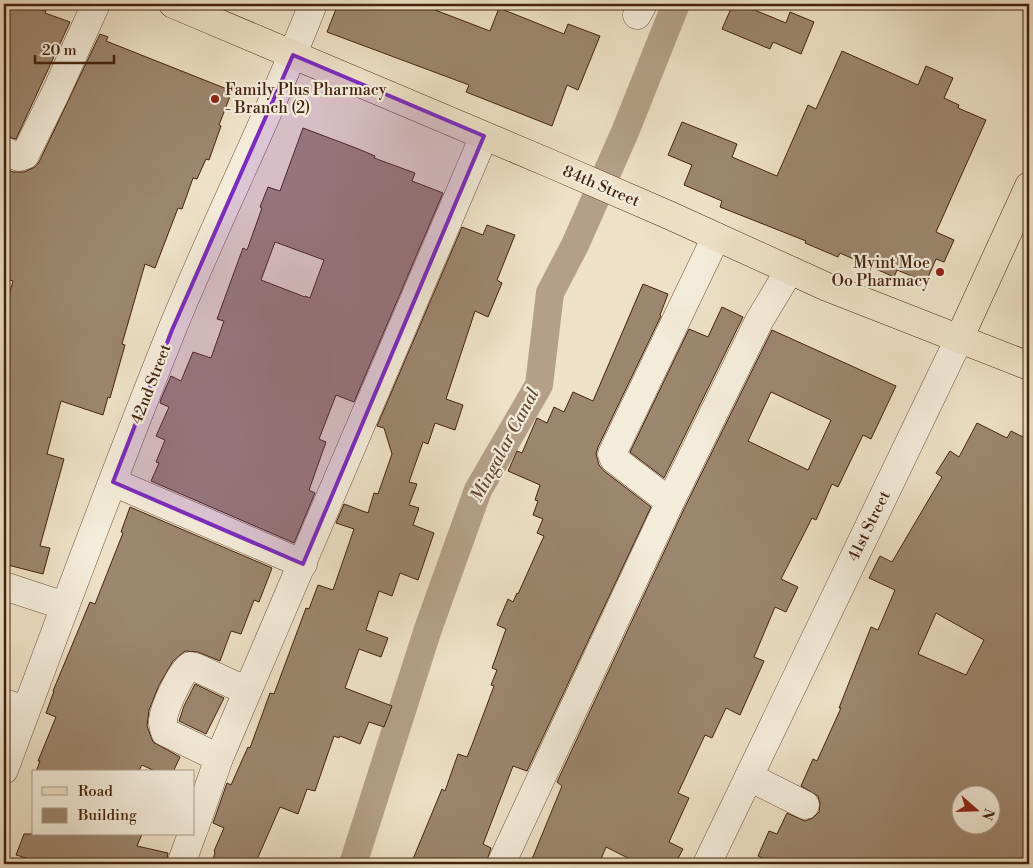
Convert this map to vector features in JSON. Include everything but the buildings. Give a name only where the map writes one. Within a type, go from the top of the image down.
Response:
[{"type":"main road","name":"84th Street","points":[[173,4],[671,216],[827,288],[1029,366]]},
{"type":"main road","name":"41st Street","points":[[959,339],[1022,219],[1029,186]]},
{"type":"street","points":[[4,151],[19,157],[25,155],[96,4]]},
{"type":"street","name":"42nd Street","points":[[4,770],[15,706],[65,606],[172,330],[293,55],[313,4]]},
{"type":"street","points":[[195,826],[219,758],[484,136]]},
{"type":"street","points":[[670,502],[614,459],[612,454],[716,237]]},
{"type":"street","points":[[501,864],[670,502],[759,321],[789,270]]},
{"type":"street","name":"41st Street","points":[[707,864],[959,339]]},
{"type":"street","points":[[113,482],[303,564]]},
{"type":"street","points":[[4,586],[65,606]]},
{"type":"street","points":[[219,758],[165,732],[162,723],[163,716],[185,670],[190,666],[248,691]]},
{"type":"street","points":[[749,777],[805,805]]},
{"type":"street","points":[[182,864],[191,836]]},
{"type":"highlighted area","points":[[293,55],[484,136],[303,564],[113,482],[172,330]]},
{"type":"waterway","name":"Mingalar Canal","points":[[353,864],[428,629],[478,490],[539,385],[550,293],[575,245],[625,132],[676,4]]},
{"type":"place","name":"Family Plus Pharmacy - Branch (2)","points":[[215,99]]},
{"type":"place","name":"Myint Moe Oo Pharmacy","points":[[940,272]]}]
